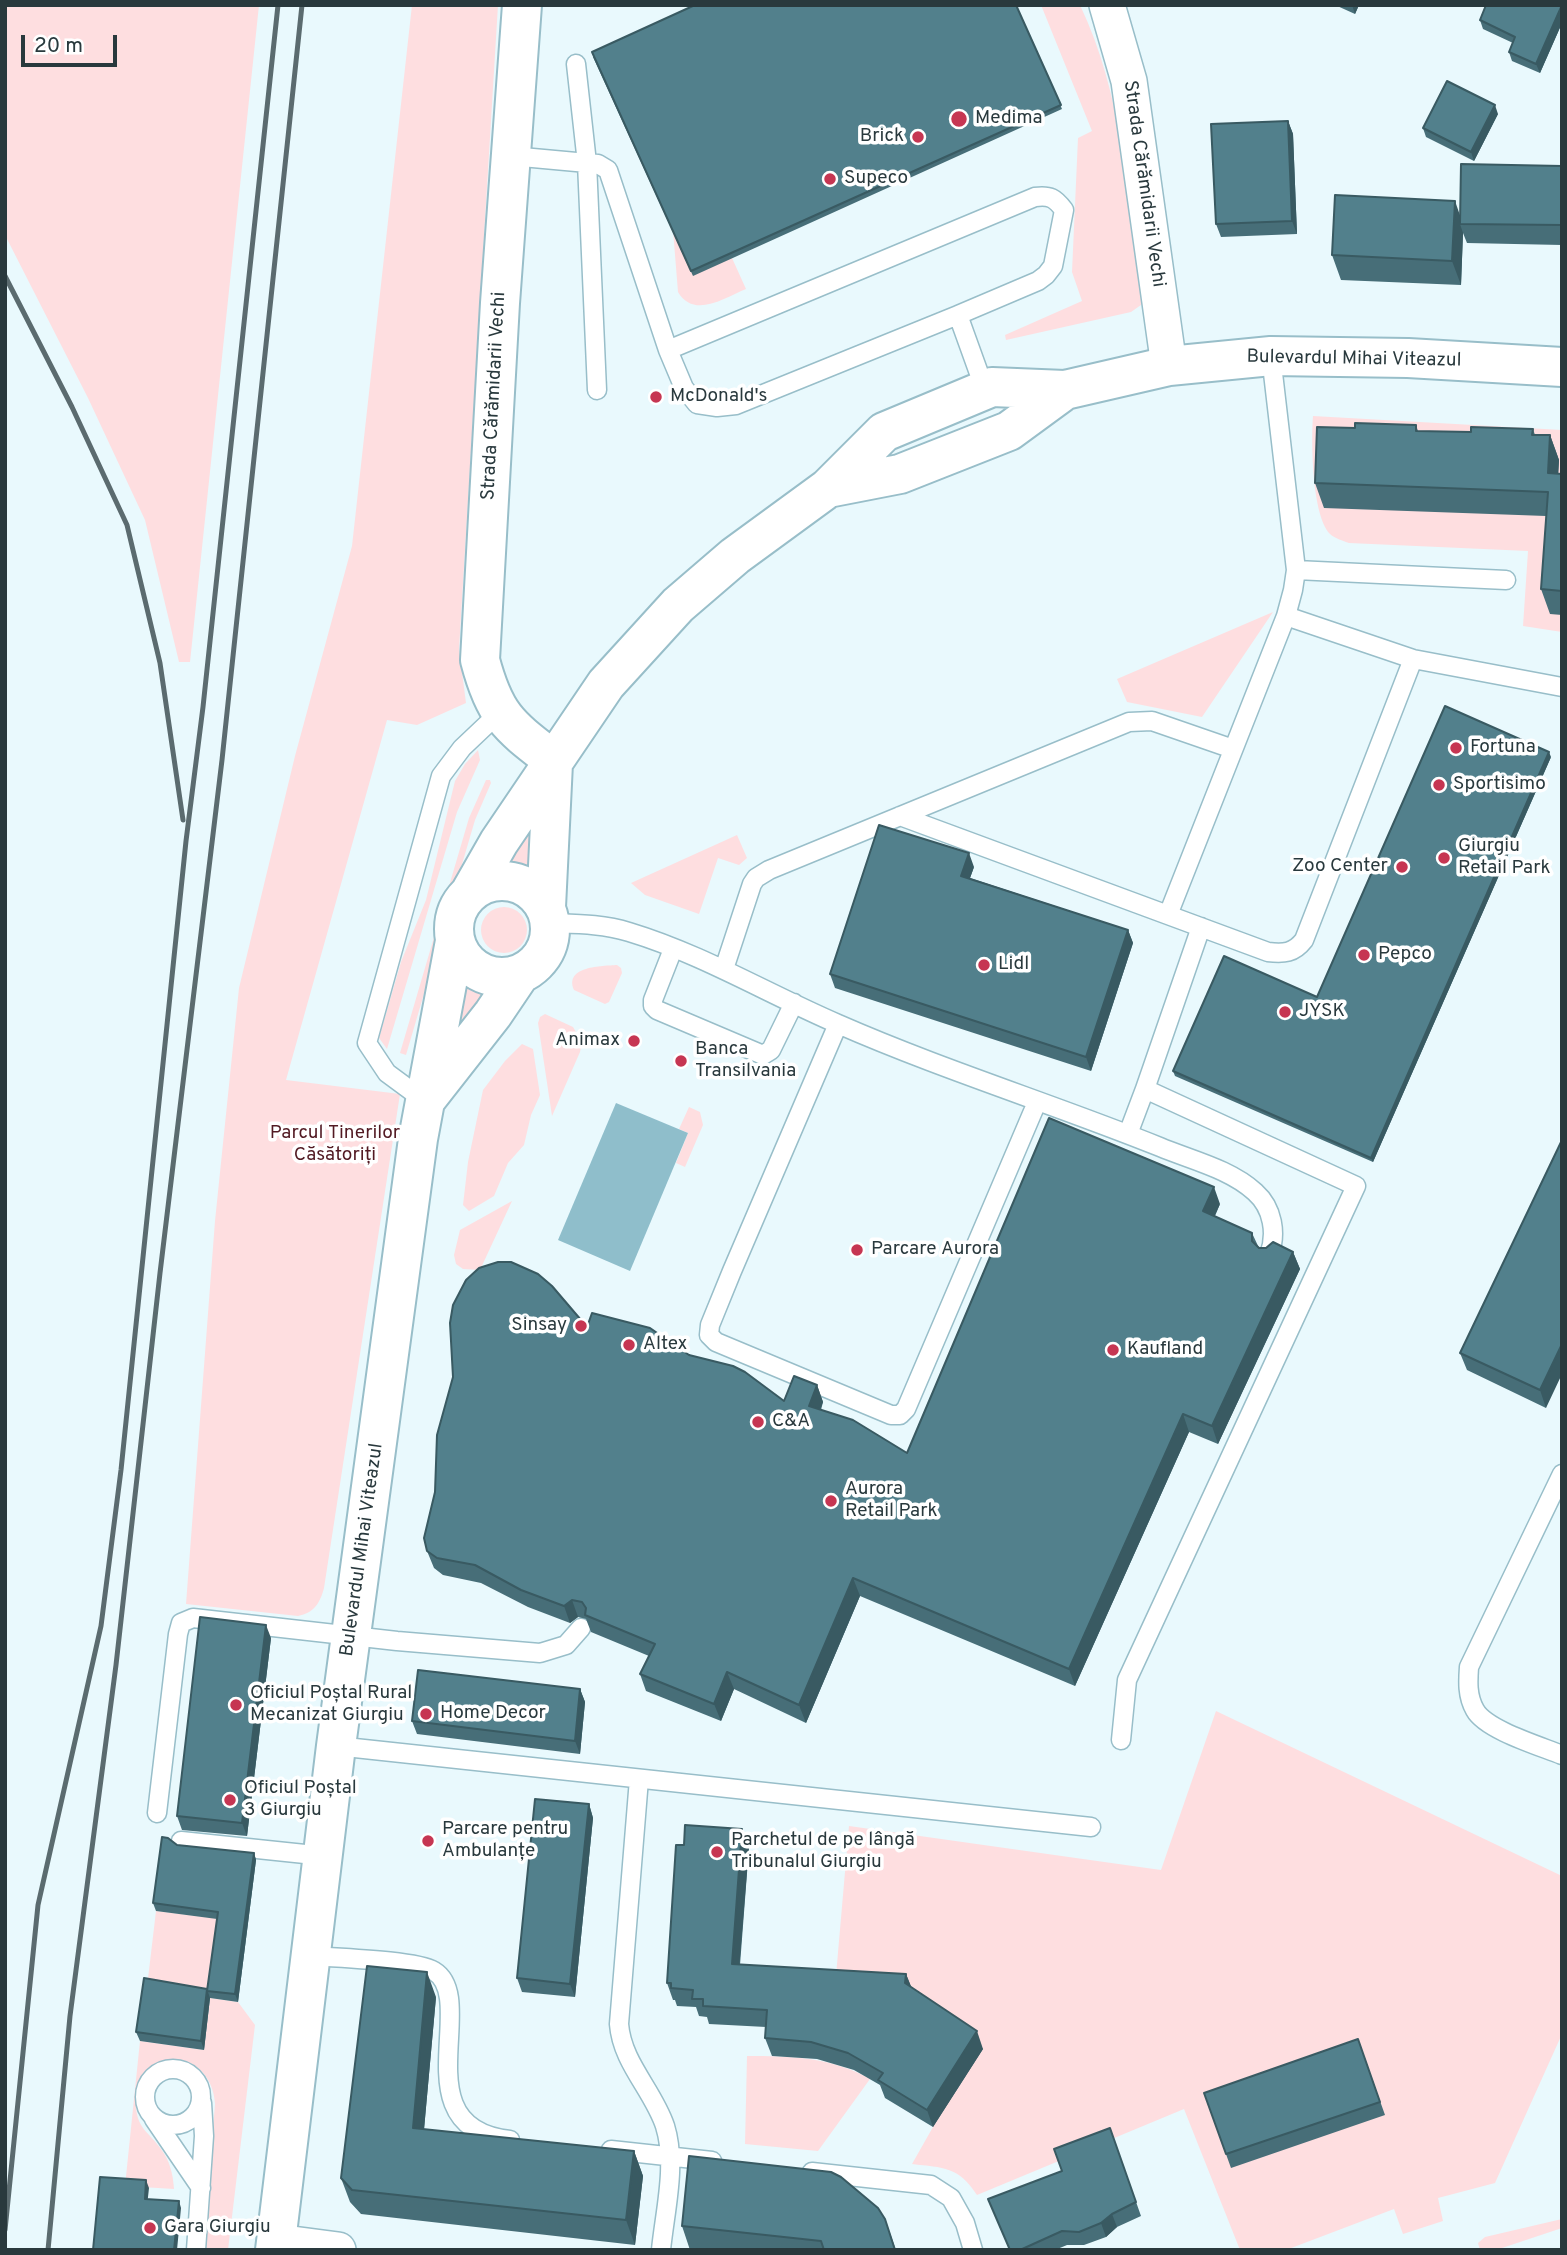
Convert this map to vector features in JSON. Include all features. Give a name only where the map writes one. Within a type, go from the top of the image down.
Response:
[{"type":"main road","name":"Strada Cărămidarii Vechi","points":[[522,5],[500,303],[480,660],[488,690],[500,712],[512,728],[553,760]]},
{"type":"main road","name":"Bulevardul Mihai Viteazul","points":[[471,891],[499,842],[606,684],[678,605],[735,556],[828,488],[884,432],[992,387],[1065,390],[1169,366],[1271,356],[1408,358],[1562,367]]},
{"type":"main road","name":"Bulevardul Mihai Viteazul","points":[[828,488],[900,474],[1009,431],[1065,390]]},
{"type":"main road","points":[[548,915],[537,895],[526,886],[498,881],[484,884],[471,891],[460,904],[453,928],[455,941],[462,956],[478,971],[494,977],[520,974],[534,966],[544,954],[550,939],[548,915],[553,760]]},
{"type":"main road","name":"Bulevardul Mihai Viteazul","points":[[276,2246],[351,1636],[425,1101],[455,941]]},
{"type":"main road","points":[[425,1101],[493,1014],[520,974]]},
{"type":"street","name":"Strada Cărămidarii Vechi","points":[[1107,5],[1129,80],[1169,366]]},
{"type":"street","points":[[276,2246],[338,2250]]},
{"type":"lane","points":[[576,64],[587,163],[597,390]]},
{"type":"lane","points":[[511,156],[598,164],[608,170],[668,349],[684,388],[697,404],[716,407],[736,405],[1038,281],[1053,266],[1064,210],[1056,200],[1047,195],[1035,197],[668,349]]},
{"type":"lane","points":[[958,315],[985,390]]},
{"type":"lane","points":[[1168,915],[1286,616],[1293,590],[1296,570],[1271,356]]},
{"type":"lane","points":[[1296,570],[1506,580]]},
{"type":"lane","points":[[1286,616],[1413,659],[1562,687]]},
{"type":"lane","points":[[900,816],[1268,952],[1289,953],[1304,940],[1413,659]]},
{"type":"lane","points":[[425,1101],[387,1073],[367,1043],[441,776],[462,748],[500,712]]},
{"type":"lane","points":[[724,969],[748,893],[756,878],[769,870],[1137,720],[1152,722],[1233,749]]},
{"type":"lane","points":[[548,915],[631,932],[724,969],[838,1024],[1232,1176],[1257,1193],[1266,1205],[1273,1231],[1273,1244],[1269,1255]]},
{"type":"lane","points":[[1128,1134],[1201,927]]},
{"type":"lane","points":[[673,949],[653,1000],[653,1006],[657,1010],[763,1055],[771,1050],[794,1003]]},
{"type":"lane","points":[[838,1024],[723,1292],[710,1325],[709,1335],[716,1342],[891,1415],[900,1415],[906,1409],[1037,1102]]},
{"type":"lane","points":[[1121,1740],[1127,1680],[1356,1186],[1144,1089]]},
{"type":"lane","points":[[1562,1474],[1469,1667],[1468,1689],[1475,1710],[1486,1723],[1562,1755]]},
{"type":"lane","points":[[157,1813],[181,1623],[193,1618],[540,1653],[566,1645],[582,1628]]},
{"type":"lane","points":[[336,1746],[1091,1827]]},
{"type":"lane","points":[[639,1779],[618,2024],[625,2050],[665,2127],[671,2156],[661,2250]]},
{"type":"lane","points":[[181,1841],[324,1856]]},
{"type":"lane","points":[[312,1956],[411,1965],[434,1971],[443,1982],[449,2004],[448,2063],[453,2104],[466,2124],[494,2138],[522,2141]]},
{"type":"lane","points":[[196,2250],[201,2188],[204,2136],[202,2097],[195,2079],[187,2073],[168,2070],[151,2080],[146,2088],[145,2099],[152,2116],[201,2188]]},
{"type":"lane","points":[[152,2116],[159,2122],[178,2125],[195,2116],[202,2097]]},
{"type":"lane","points":[[589,2148],[726,2162]]},
{"type":"lane","points":[[794,2170],[931,2185],[951,2198],[965,2223],[972,2250]]},
{"type":"green space","points":[[5,5],[259,5],[190,662],[179,662],[145,520],[88,398],[5,235]]},
{"type":"green space","name":"Parcul Tinerilor Căsătoriți","points":[[412,5],[498,5],[459,649],[466,703],[417,725],[387,720],[286,1080],[400,1094],[324,1588],[316,1606],[298,1616],[186,1604],[215,1221],[239,988],[295,756],[352,546]]},
{"type":"green space","points":[[1041,5],[1080,5],[1094,39],[1122,145],[1143,290],[1141,305],[1131,312],[1006,340],[1005,335],[1082,301],[1072,272],[1078,138],[1092,131]]},
{"type":"green space","points":[[673,230],[732,258],[746,289],[710,304],[692,304],[685,300],[678,292]]},
{"type":"green space","points":[[1313,416],[1562,430],[1562,632],[1523,626],[1528,551],[1349,543],[1330,534],[1324,525],[1316,495]]},
{"type":"green space","points":[[1273,612],[1202,717],[1127,702],[1117,679]]},
{"type":"green space","points":[[478,750],[480,760],[457,812],[387,1049],[379,1038],[401,962],[426,900],[455,781]]},
{"type":"green space","points":[[486,780],[491,783],[475,820],[406,1055],[400,1053],[469,818]]},
{"type":"green space","points":[[537,793],[534,876],[517,868],[502,866]]},
{"type":"green space","points":[[737,835],[747,858],[739,865],[718,858],[699,914],[645,895],[631,883]]},
{"type":"green space","points":[[504,907],[520,914],[527,930],[520,946],[504,953],[488,946],[481,930],[488,914]]},
{"type":"green space","points":[[617,965],[622,973],[609,1002],[605,1004],[574,990],[572,982],[579,972],[594,967]]},
{"type":"green space","points":[[463,981],[492,992],[448,1057]]},
{"type":"green space","points":[[545,1014],[573,1027],[582,1042],[552,1116],[538,1023],[540,1017]]},
{"type":"green space","points":[[522,1044],[533,1049],[540,1095],[531,1115],[524,1145],[508,1163],[494,1196],[469,1211],[463,1205],[468,1162],[483,1090]]},
{"type":"green space","points":[[689,1107],[700,1112],[703,1125],[685,1167],[676,1163],[688,1133],[679,1129]]},
{"type":"green space","points":[[512,1201],[480,1270],[463,1269],[456,1264],[454,1255],[460,1230]]},
{"type":"green space","points":[[1216,1711],[1562,1876],[1562,2034],[1495,2183],[1438,2198],[1443,2221],[1403,2234],[1394,2209],[1286,2250],[1240,2250],[1184,2109],[977,2195],[963,2178],[949,2170],[912,2164],[933,2127],[835,1987],[849,1826],[1161,1870]]},
{"type":"green space","points":[[156,1911],[221,1919],[210,1998],[147,1987]]},
{"type":"green space","points":[[210,1998],[238,2002],[255,2025],[228,2250],[203,2250],[215,2104],[211,2085],[201,2071],[189,2063],[174,2059],[160,2062],[148,2070],[139,2084],[136,2104],[138,2119],[167,2158],[174,2189],[125,2186],[140,2041],[204,2050]]},
{"type":"green space","points":[[747,2056],[810,2059],[841,2066],[870,2079],[818,2151],[745,2144]]},
{"type":"green space","points":[[1562,2219],[1562,2228],[1496,2250],[1480,2250],[1478,2243],[1485,2237]]},
{"type":"water","points":[[616,1103],[688,1133],[630,1271],[558,1240]]},
{"type":"building","points":[[695,5],[1016,5],[1061,105],[691,271],[592,52]]},
{"type":"building","points":[[1486,5],[1562,5],[1536,64],[1509,52],[1515,37],[1480,20]]},
{"type":"building","points":[[1447,81],[1495,105],[1471,152],[1423,128]]},
{"type":"building","points":[[1288,121],[1292,221],[1216,224],[1211,124]]},
{"type":"building","points":[[1461,164],[1562,166],[1562,225],[1460,224]]},
{"type":"building","points":[[1335,195],[1455,201],[1452,261],[1332,255]]},
{"type":"building","points":[[1355,423],[1416,425],[1416,431],[1471,432],[1471,427],[1533,429],[1532,435],[1550,435],[1548,473],[1562,474],[1562,591],[1541,589],[1548,492],[1315,483],[1317,427],[1355,428]]},
{"type":"building","name":"Giurgiu Retail Park","points":[[1445,706],[1549,752],[1371,1158],[1173,1071],[1224,956],[1317,997]]},
{"type":"building","name":"Lidl","points":[[879,825],[969,853],[961,876],[1128,930],[1086,1057],[830,974]]},
{"type":"building","points":[[1049,1118],[1214,1187],[1203,1211],[1252,1233],[1252,1241],[1259,1248],[1266,1248],[1273,1242],[1293,1252],[1212,1426],[1183,1414],[1069,1669],[853,1578],[799,1705],[727,1672],[714,1704],[640,1674],[655,1644],[585,1615],[586,1608],[582,1602],[572,1600],[564,1606],[521,1590],[475,1565],[437,1558],[427,1551],[424,1538],[435,1492],[437,1435],[453,1377],[450,1323],[453,1305],[466,1280],[479,1268],[498,1262],[511,1262],[538,1274],[552,1286],[587,1327],[592,1313],[650,1328],[689,1355],[733,1366],[745,1372],[784,1401],[794,1376],[817,1385],[809,1406],[853,1420],[907,1453]]},
{"type":"building","points":[[1562,1140],[1562,1344],[1540,1390],[1460,1353]]},
{"type":"building","points":[[200,1617],[266,1625],[242,1823],[177,1816]]},
{"type":"building","points":[[418,1670],[580,1689],[575,1741],[412,1721]]},
{"type":"building","points":[[535,1799],[589,1804],[570,1984],[517,1978]]},
{"type":"building","points":[[685,1825],[742,1829],[732,1964],[906,1974],[905,1983],[977,2031],[927,2110],[878,2080],[883,2073],[848,2053],[811,2042],[765,2038],[767,2010],[703,2006],[703,1999],[692,1999],[693,1990],[671,1988],[671,1983],[667,1983],[676,1845],[684,1845]]},
{"type":"building","points":[[162,1837],[177,1845],[254,1853],[235,1994],[207,1991],[218,1912],[153,1903]]},
{"type":"building","points":[[367,1966],[427,1972],[413,2128],[634,2151],[626,2220],[352,2190],[341,2178]]},
{"type":"building","points":[[144,1978],[207,1989],[201,2041],[136,2032]]},
{"type":"building","points":[[1358,2039],[1380,2102],[1226,2154],[1204,2093]]},
{"type":"building","points":[[1110,2128],[1136,2202],[1101,2223],[1079,2232],[1062,2231],[1020,2250],[1010,2250],[988,2199],[1062,2171],[1054,2149]]},
{"type":"building","points":[[689,2156],[831,2172],[841,2177],[878,2208],[885,2219],[895,2250],[824,2250],[821,2241],[682,2226]]},
{"type":"building","points":[[100,2177],[146,2180],[145,2199],[179,2201],[174,2250],[93,2250]]},
{"type":"railway","points":[[5,2230],[38,1905],[101,1626],[121,1470],[186,841],[203,707],[278,5]]},
{"type":"railway","points":[[48,2250],[70,2016],[116,1665],[222,760],[302,5]]},
{"type":"railway","points":[[5,276],[72,407],[127,525],[160,663],[183,820]]},
{"type":"place","name":"Medima","points":[[959,119]]},
{"type":"place","name":"Brick","points":[[918,137]]},
{"type":"place","name":"Supeco","points":[[830,179]]},
{"type":"place","name":"McDonald's","points":[[656,397]]},
{"type":"place","name":"Fortuna","points":[[1456,748]]},
{"type":"place","name":"Sportisimo","points":[[1439,785]]},
{"type":"place","name":"Giurgiu Retail Park","points":[[1444,858]]},
{"type":"place","name":"Zoo Center","points":[[1402,867]]},
{"type":"place","name":"Pepco","points":[[1364,955]]},
{"type":"place","name":"Lidl","points":[[984,965]]},
{"type":"place","name":"JYSK","points":[[1285,1012]]},
{"type":"place","name":"Animax","points":[[634,1041]]},
{"type":"place","name":"Banca Transilvania","points":[[681,1061]]},
{"type":"place","name":"Parcare Aurora","points":[[857,1250]]},
{"type":"place","name":"Sinsay","points":[[581,1326]]},
{"type":"place","name":"Altex","points":[[629,1345]]},
{"type":"place","name":"Kaufland","points":[[1113,1350]]},
{"type":"place","name":"C&A","points":[[758,1422]]},
{"type":"place","name":"Aurora Retail Park","points":[[831,1501]]},
{"type":"place","name":"Oficiul Poștal Rural Mecanizat Giurgiu","points":[[236,1705]]},
{"type":"place","name":"Home Decor","points":[[426,1714]]},
{"type":"place","name":"Oficiul Poștal 3 Giurgiu","points":[[230,1800]]},
{"type":"place","name":"Parcare pentru Ambulanțe","points":[[428,1841]]},
{"type":"place","name":"Parchetul de pe lângă Tribunalul Giurgiu","points":[[717,1852]]},
{"type":"place","name":"Gara Giurgiu","points":[[150,2228]]}]
